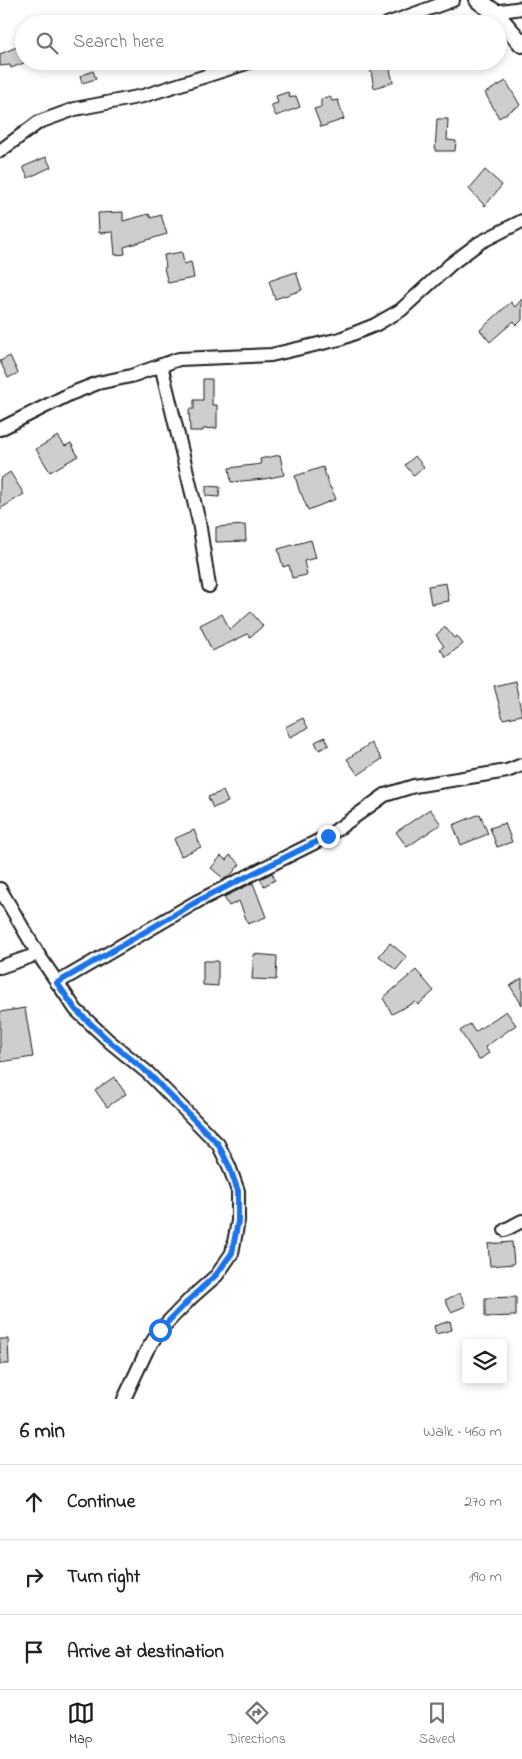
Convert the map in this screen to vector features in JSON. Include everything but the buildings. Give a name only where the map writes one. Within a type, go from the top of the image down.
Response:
[{"type":"main road","points":[[478,0],[497,15]]},
{"type":"main road","points":[[507,27],[522,44]]},
{"type":"street","points":[[412,15],[453,0]]},
{"type":"street","points":[[494,12],[522,8]]},
{"type":"street","points":[[0,151],[39,122],[75,109],[143,96],[225,70]]},
{"type":"street","points":[[0,429],[70,394],[98,384],[131,376],[179,359],[270,355],[340,339],[375,325],[401,310],[451,264],[478,243],[522,220]]},
{"type":"street","points":[[162,365],[199,522],[209,586]]},
{"type":"street","points":[[57,983],[198,901],[328,836],[385,795],[414,786],[507,771],[522,765]]},
{"type":"street","points":[[0,889],[38,954],[76,1010],[109,1041],[148,1073],[218,1144],[229,1166],[238,1191],[238,1221],[232,1253],[216,1275],[160,1330],[147,1350],[124,1399]]},
{"type":"street","points":[[0,967],[38,954]]},
{"type":"street","points":[[505,1230],[522,1221]]},
{"type":"route","points":[[160,1330],[216,1275],[232,1253],[238,1221],[238,1191],[229,1166],[218,1144],[148,1073],[109,1041],[76,1010],[57,983],[198,901],[328,836]]}]
